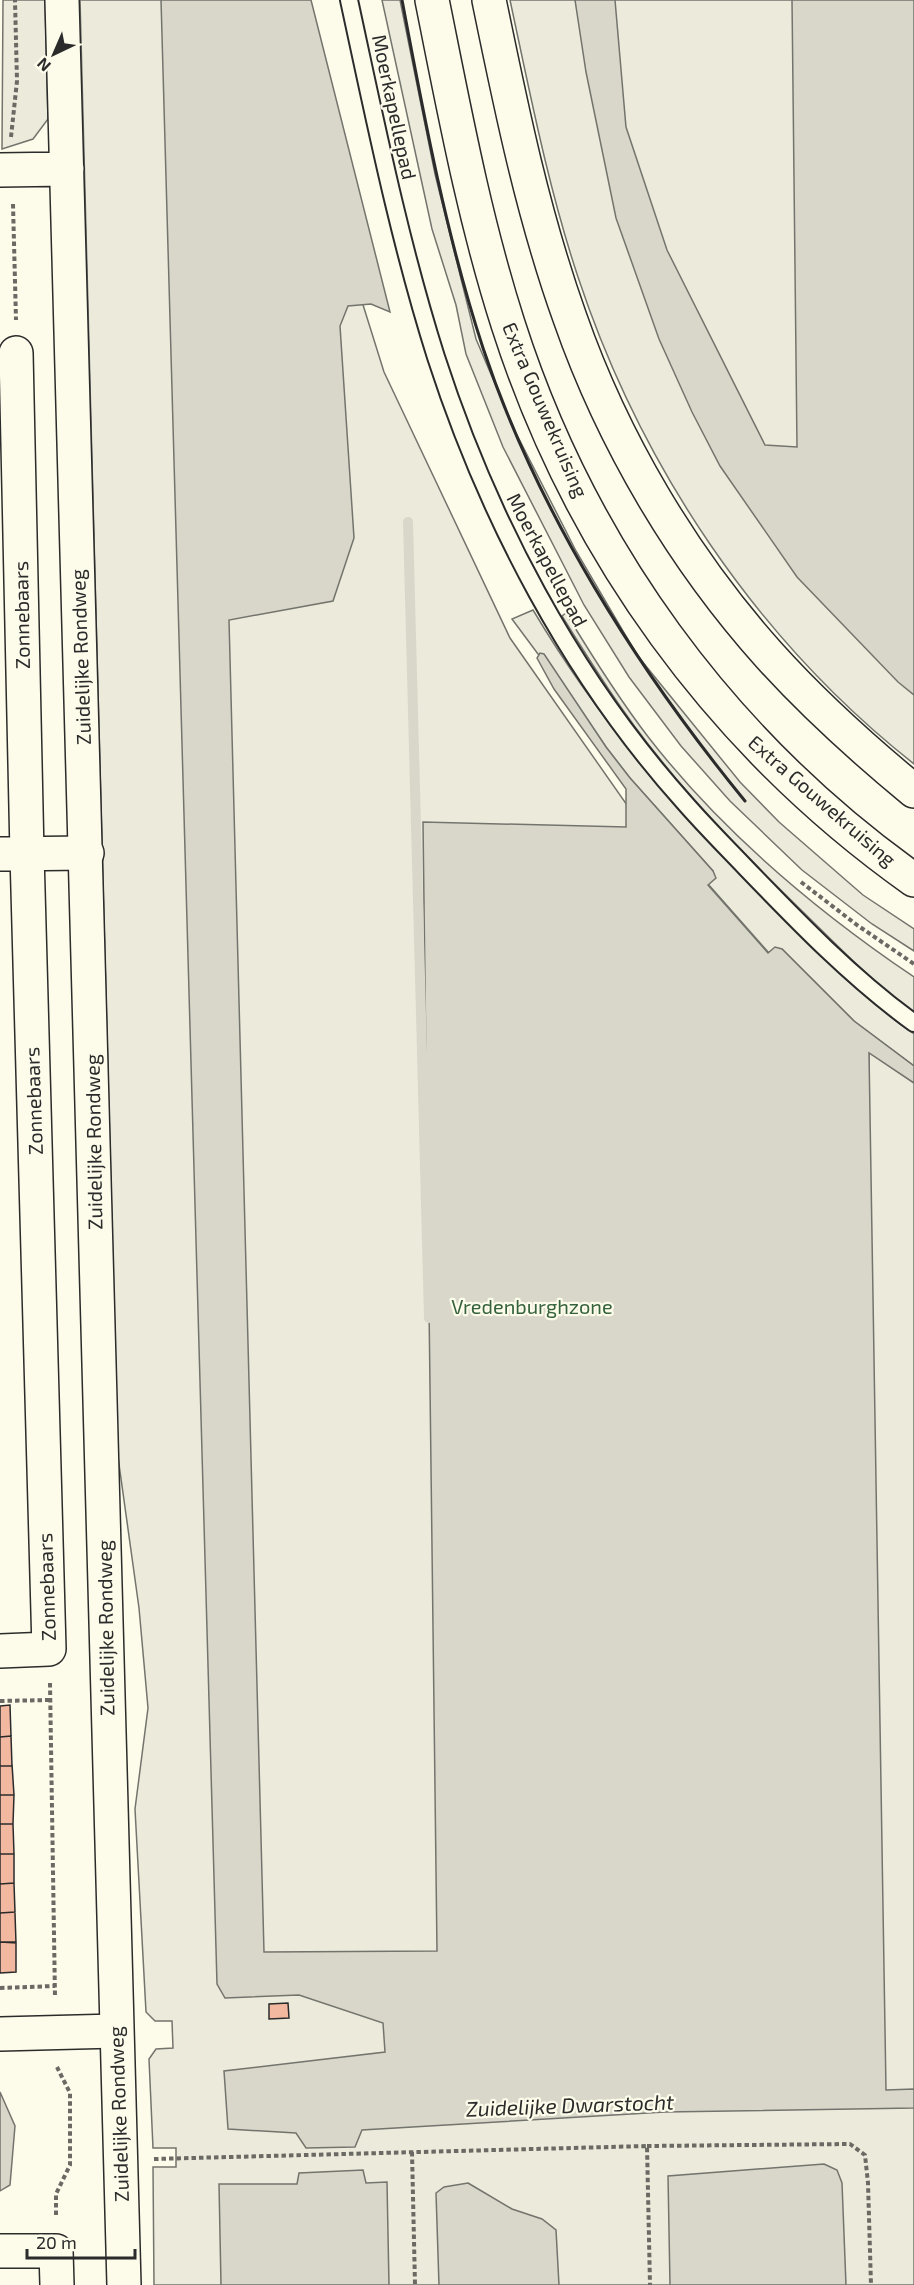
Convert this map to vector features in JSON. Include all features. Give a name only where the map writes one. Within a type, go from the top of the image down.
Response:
[{"type":"main road","name":"Zuidelijke Rondweg","points":[[62,0],[87,853],[124,2285]]},
{"type":"main road","name":"Extra Gouwekruising","points":[[432,0],[473,197],[508,324],[535,397],[583,504],[615,560],[649,612],[714,699],[807,794],[855,836],[914,880]]},
{"type":"main road","points":[[489,0],[517,131],[550,257],[570,320],[595,382],[622,439],[653,496],[689,552],[762,646],[816,705],[914,791]]},
{"type":"main road","points":[[6,170],[67,170]]},
{"type":"main road","name":"Zonnebaars","points":[[16,353],[14,854],[49,1649]]},
{"type":"main road","points":[[14,854],[87,853]]},
{"type":"main road","points":[[0,1651],[49,1649]]},
{"type":"main road","points":[[0,2034],[116,2031]]},
{"type":"main road","points":[[0,2251],[56,2251],[57,2285]]},
{"type":"lane","name":"Moerkapellepad","points":[[349,0],[401,232],[437,359],[477,467],[498,516],[545,607],[607,704],[684,802],[854,975],[914,1023]]},
{"type":"path","points":[[15,0],[17,81],[6,170],[16,353]]},
{"type":"path","name":"Zonnebaars","points":[[49,1649],[56,2066],[70,2093],[70,2165],[56,2194],[56,2251]]},
{"type":"path","points":[[0,1701],[50,1700]]},
{"type":"path","points":[[0,1988],[55,1986]]},
{"type":"path","points":[[121,2160],[647,2146],[850,2144],[865,2155],[871,2285]]},
{"type":"path","points":[[647,2146],[650,2285]]},
{"type":"path","points":[[412,2152],[415,2285]]},
{"type":"green space","points":[[3,0],[45,0],[48,119],[33,139],[2,149]]},
{"type":"green space","name":"Vredenburghzone","points":[[80,0],[275,0],[299,100],[384,372],[510,638],[676,875],[869,1097],[869,1052],[914,1083],[914,2285],[154,2285],[153,2167],[176,2167],[176,2148],[153,2148],[149,2059],[156,2049],[173,2048],[172,2021],[155,2021],[146,2012],[135,1809],[148,1708],[139,1608],[118,1457]]},
{"type":"green space","points":[[382,0],[400,0],[435,174],[476,339],[516,433],[576,551],[637,655],[740,782],[779,822],[863,895],[914,929],[914,951],[872,924],[802,870],[730,801],[681,746],[629,677],[584,605],[503,447],[466,354],[456,305],[432,229]]},
{"type":"green space","points":[[510,0],[914,0],[914,764],[857,715],[804,662],[755,606],[711,545],[671,482],[635,416],[604,347],[567,243],[540,140]]},
{"type":"green space","points":[[533,610],[560,654],[619,736],[650,775],[716,849],[864,995],[914,1034],[914,1066],[854,1021],[782,949],[769,953],[708,884],[713,871],[630,778],[606,747],[544,655],[538,654],[512,619]]},
{"type":"green space","points":[[566,613],[606,677],[649,738],[708,806],[739,838],[806,897],[914,977],[914,1013],[841,950],[745,854],[676,779],[646,742],[597,671],[562,616]]},
{"type":"water","name":"Zuidelijke Dwarstocht","points":[[161,0],[311,0],[390,312],[371,304],[348,306],[340,326],[354,538],[333,601],[229,620],[264,1952],[437,1951],[423,822],[626,827],[626,789],[554,689],[537,658],[540,653],[544,654],[606,747],[630,778],[713,871],[716,878],[708,885],[768,953],[775,947],[782,949],[854,1021],[914,1066],[914,1083],[869,1053],[886,2090],[914,2089],[914,2108],[665,2112],[362,2130],[355,2147],[306,2148],[296,2133],[228,2129],[224,2071],[385,2052],[383,2023],[299,1995],[225,1998],[217,1984]]},
{"type":"water","points":[[575,0],[615,0],[626,127],[667,250],[765,445],[797,447],[792,0],[914,0],[914,695],[898,682],[797,577],[720,466],[692,412],[659,339],[616,218],[586,72]]},
{"type":"water","points":[[0,2092],[15,2126],[10,2185],[0,2191]]},
{"type":"water","points":[[824,2164],[837,2170],[842,2183],[846,2285],[670,2285],[668,2176]]},
{"type":"water","points":[[363,2170],[366,2183],[387,2182],[389,2285],[221,2285],[219,2184],[297,2184],[299,2173]]},
{"type":"water","points":[[468,2183],[512,2209],[542,2219],[556,2230],[559,2285],[439,2285],[436,2193],[444,2187]]},
{"type":"building","points":[[10,1705],[11,1736],[0,1737],[0,1706]]},
{"type":"building","points":[[11,1736],[12,1766],[0,1766],[0,1737]]},
{"type":"building","points":[[12,1764],[14,1795],[0,1795],[0,1766],[12,1766]]},
{"type":"building","points":[[0,1795],[14,1795],[13,1824],[0,1824]]},
{"type":"building","points":[[0,1824],[13,1824],[14,1854],[0,1854]]},
{"type":"building","points":[[0,1854],[14,1854],[14,1883],[0,1884]]},
{"type":"building","points":[[14,1883],[15,1912],[0,1913],[0,1884]]},
{"type":"building","points":[[15,1912],[16,1943],[0,1942],[0,1913]]},
{"type":"building","points":[[0,1942],[16,1942],[16,1972],[0,1973]]},
{"type":"building","points":[[288,2003],[289,2018],[269,2019],[269,2004]]},
{"type":"waterway","points":[[408,522],[429,1318]]},
{"type":"wall","points":[[402,0],[447,219],[483,348],[505,409],[561,528],[594,586],[666,697],[745,801]]}]
